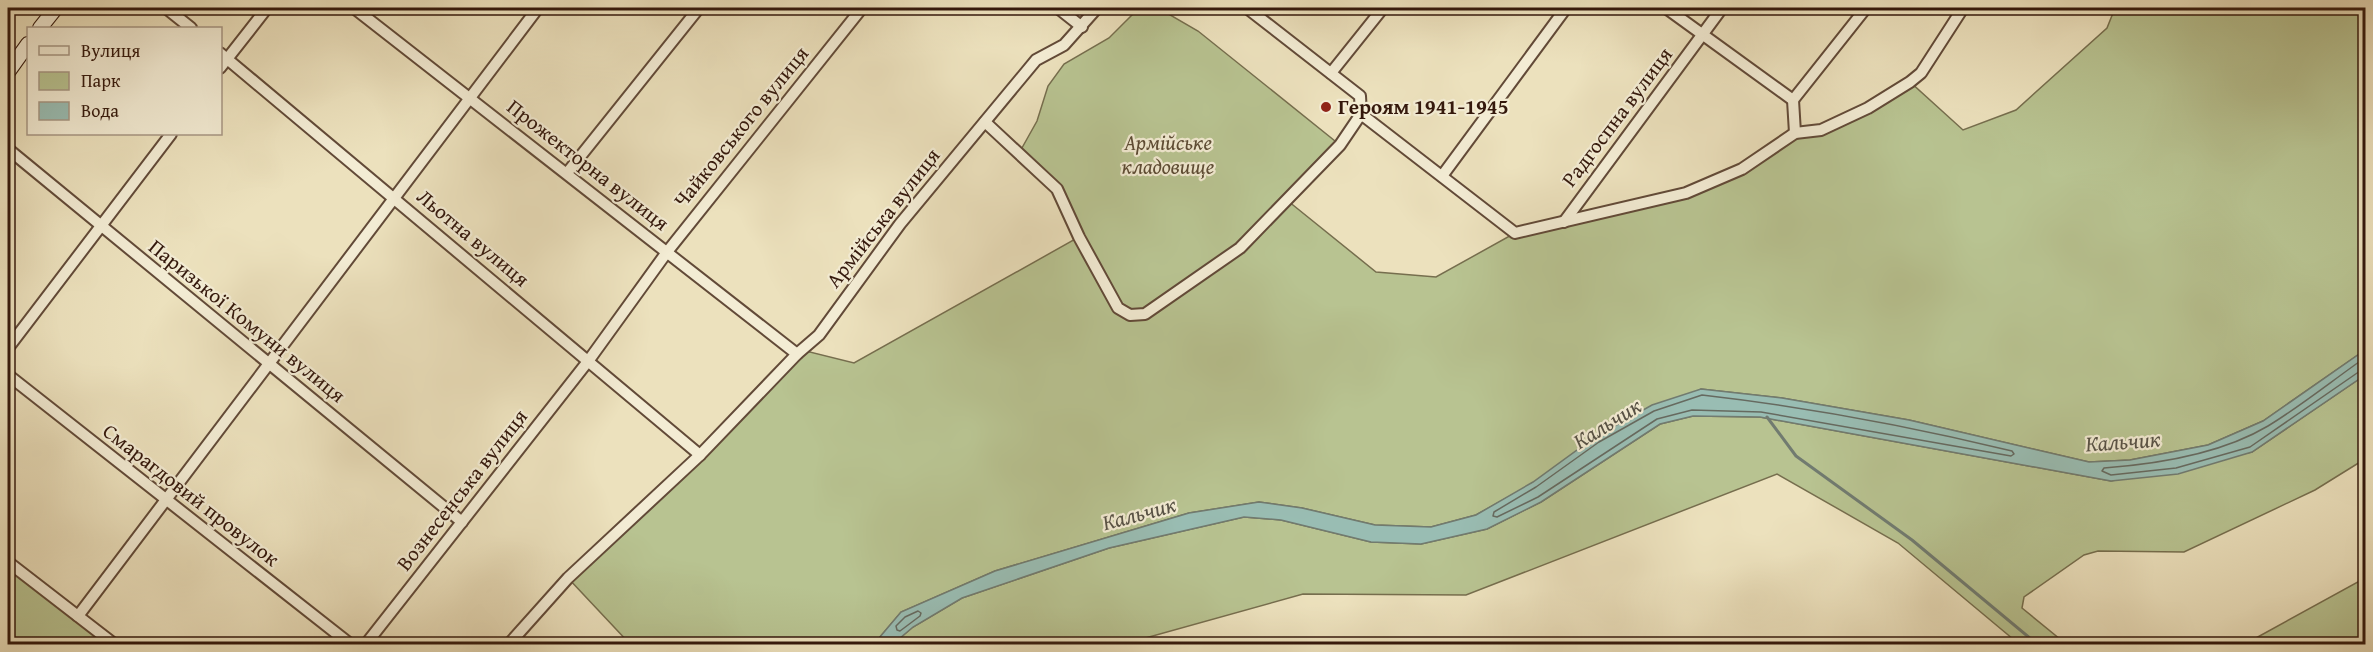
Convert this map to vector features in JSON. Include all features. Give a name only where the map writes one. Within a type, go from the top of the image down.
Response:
[{"type":"street","points":[[41,27],[56,8]]},
{"type":"street","points":[[166,8],[190,27]]},
{"type":"street","points":[[223,60],[267,8]]},
{"type":"street","name":"Прожекторна вулиця","points":[[354,8],[470,96],[797,354]]},
{"type":"street","points":[[78,616],[538,8]]},
{"type":"street","points":[[567,173],[699,8]]},
{"type":"street","name":"Чайковського вулиця","points":[[588,360],[667,252],[862,8]]},
{"type":"street","points":[[1058,8],[1082,27]]},
{"type":"street","name":"Армійська вулиця","points":[[700,455],[797,354],[819,335],[900,224],[1036,60],[1064,45],[1097,8]]},
{"type":"street","points":[[985,122],[1057,189],[1118,308],[1130,315],[1145,314],[1240,248],[1340,146],[1362,114],[1360,96],[1247,8]]},
{"type":"street","points":[[1331,73],[1383,8]]},
{"type":"street","points":[[1442,176],[1566,8]]},
{"type":"street","points":[[1666,8],[1793,100]]},
{"type":"street","name":"Радгоспна вулиця","points":[[1564,222],[1722,8]]},
{"type":"street","points":[[1795,133],[1793,100],[1866,8]]},
{"type":"street","points":[[1362,114],[1515,233],[1686,193],[1742,169],[1795,133],[1821,130],[1868,108],[1910,82],[1930,62],[1963,8]]},
{"type":"street","points":[[8,72],[27,45]]},
{"type":"street","name":"Льотна вулиця","points":[[223,60],[394,198],[700,455]]},
{"type":"street","points":[[8,348],[170,135]]},
{"type":"street","name":"Паризької Комуни вулиця","points":[[8,149],[462,522]]},
{"type":"street","name":"Вознесенська вулиця","points":[[366,645],[588,360]]},
{"type":"street","name":"Смарагдовий провулок","points":[[8,375],[350,645]]},
{"type":"street","points":[[508,645],[568,578],[700,455]]},
{"type":"street","points":[[8,562],[114,645]]},
{"type":"green space","name":"Армійське кладовище","points":[[2115,8],[2365,8],[2365,350],[2263,421],[2208,445],[2130,460],[2089,462],[1909,420],[1782,398],[1701,389],[1476,515],[1431,527],[1375,525],[1302,508],[1259,502],[1189,513],[995,571],[901,612],[874,644],[630,644],[568,578],[802,350],[854,363],[1079,237],[1057,189],[1018,155],[1037,121],[1048,86],[1064,64],[1109,38],[1135,12],[1160,9],[1198,31],[1340,145],[1288,201],[1376,272],[1436,277],[1515,233],[1686,193],[1742,169],[1795,133],[1821,130],[1910,82],[1963,130],[2016,110],[2107,28]]},
{"type":"green space","points":[[2365,375],[2365,459],[2315,490],[2184,552],[2098,551],[2084,555],[2024,597],[2022,608],[2066,644],[2019,644],[1898,543],[1777,474],[1466,595],[1303,594],[1124,644],[893,644],[913,627],[962,598],[1109,548],[1244,517],[1281,520],[1371,542],[1421,544],[1487,529],[1541,502],[1660,424],[1693,416],[1760,417],[2111,481],[2252,452]]},
{"type":"green space","points":[[8,562],[114,644],[8,644]]},
{"type":"green space","points":[[2365,578],[2365,644],[2245,644]]},
{"type":"water","points":[[2365,350],[2365,375],[2252,452],[2178,474],[2111,481],[1760,417],[1693,416],[1660,424],[1541,502],[1487,529],[1421,544],[1371,542],[1281,520],[1244,517],[1109,548],[962,598],[913,627],[893,644],[874,644],[901,612],[995,571],[1189,513],[1259,502],[1302,508],[1375,525],[1431,527],[1476,515],[1533,482],[1595,437],[1652,405],[1701,389],[1782,398],[1909,420],[2089,462],[2130,460],[2208,445],[2263,421]]},
{"type":"waterway","points":[[1767,417],[1796,456],[1912,540],[2037,644]]},
{"type":"place","name":"Героям 1941-1945","points":[[1326,107]]},
{"type":"water label","name":"Кальчик","points":[[1607,423]]},
{"type":"water label","name":"Кальчик","points":[[2123,441]]},
{"type":"water label","name":"Кальчик","points":[[1139,513]]}]
